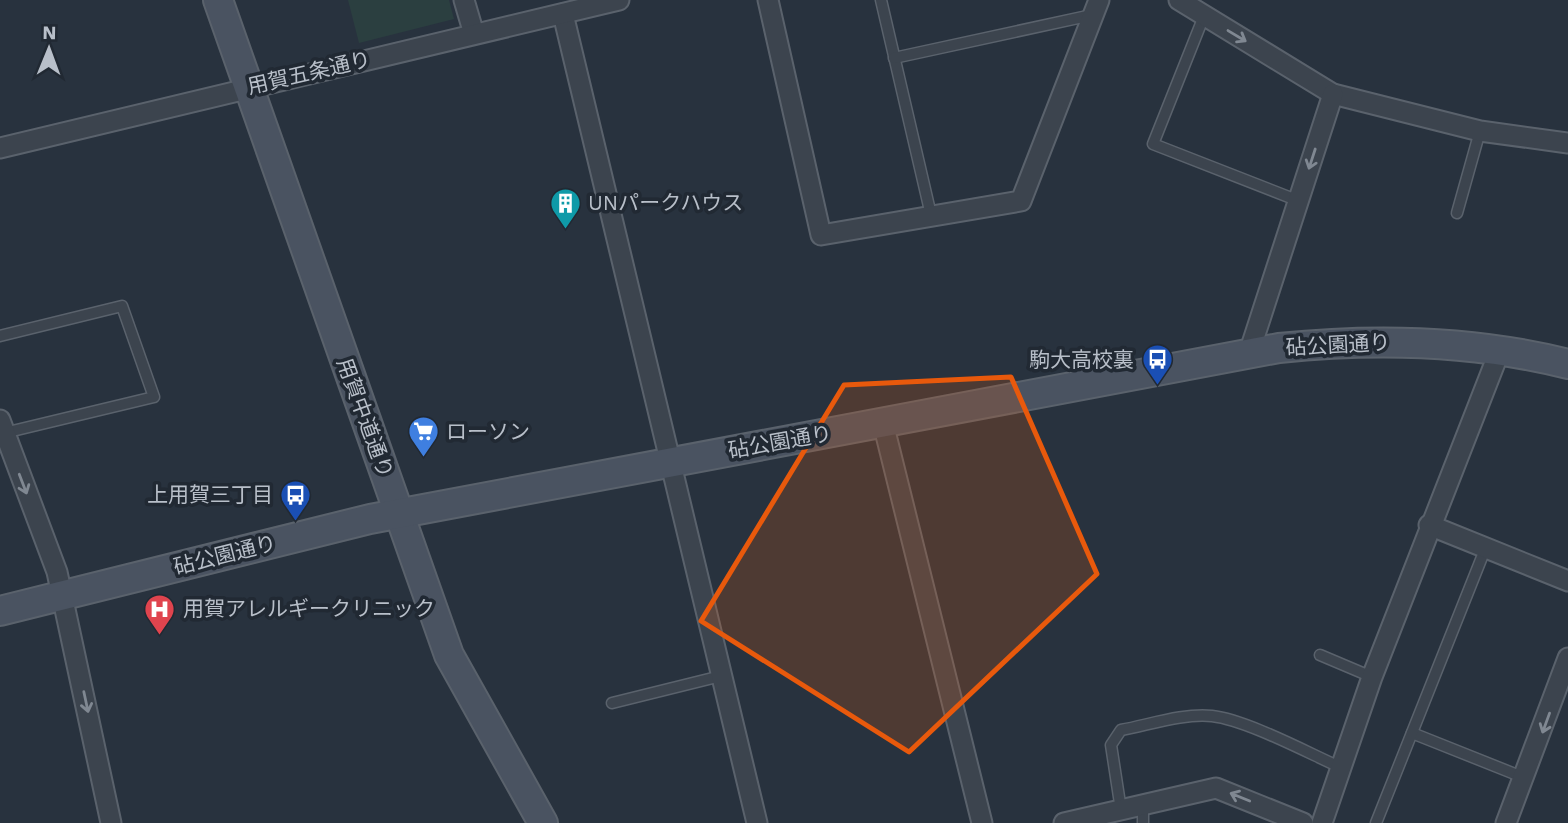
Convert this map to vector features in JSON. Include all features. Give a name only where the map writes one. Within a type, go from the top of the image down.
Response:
[{"type":"street","name":"用賀中道通り","points":[[218,0],[450,655],[542,823]]},
{"type":"street","points":[[464,0],[474,34]]},
{"type":"street","name":"用賀五条通り","points":[[0,148],[619,0]]},
{"type":"street","points":[[768,0],[821,234],[1021,201],[1096,7]]},
{"type":"street","points":[[1179,0],[1333,94],[1480,131],[1568,143]]},
{"type":"street","points":[[564,14],[757,823]]},
{"type":"street","points":[[1249,353],[1333,94]]},
{"type":"street","name":"砧公園通り","points":[[0,611],[398,514],[1249,353],[1311,345],[1374,342],[1500,350],[1568,364]]},
{"type":"street","points":[[1322,823],[1372,677],[1429,525],[1500,350]]},
{"type":"street","points":[[883,423],[982,823]]},
{"type":"street","points":[[2,426],[63,594],[111,823]]},
{"type":"street","points":[[1429,525],[1568,581]]},
{"type":"street","points":[[1506,823],[1568,658]]},
{"type":"street","points":[[1064,823],[1121,810],[1143,814],[1216,788],[1303,823]]},
{"type":"lane","points":[[881,0],[931,215]]},
{"type":"lane","points":[[894,58],[1096,7]]},
{"type":"lane","points":[[1205,16],[1153,144],[1299,201]]},
{"type":"lane","points":[[1457,212],[1480,131]]},
{"type":"lane","points":[[0,336],[121,306],[154,397],[2,426]]},
{"type":"lane","points":[[1376,823],[1487,547]]},
{"type":"lane","points":[[1320,655],[1372,677]]},
{"type":"lane","points":[[612,703],[721,676]]},
{"type":"lane","points":[[1121,810],[1111,746],[1121,730],[1186,717],[1213,716],[1225,720],[1276,738],[1342,769]]},
{"type":"lane","points":[[1412,733],[1525,778]]},
{"type":"highlighted area","points":[[1011,377],[1097,574],[909,752],[701,621],[844,385]]},
{"type":"green space","points":[[348,0],[449,0],[454,19],[359,43]]},
{"type":"place","name":"UNパークハウス","points":[[565,230]]},
{"type":"place","name":"駒大高校裏","points":[[1157,387]]},
{"type":"place","name":"ローソン","points":[[423,459]]},
{"type":"place","name":"上用賀三丁目","points":[[296,522]]},
{"type":"place","name":"用賀アレルギークリニック","points":[[160,636]]}]
